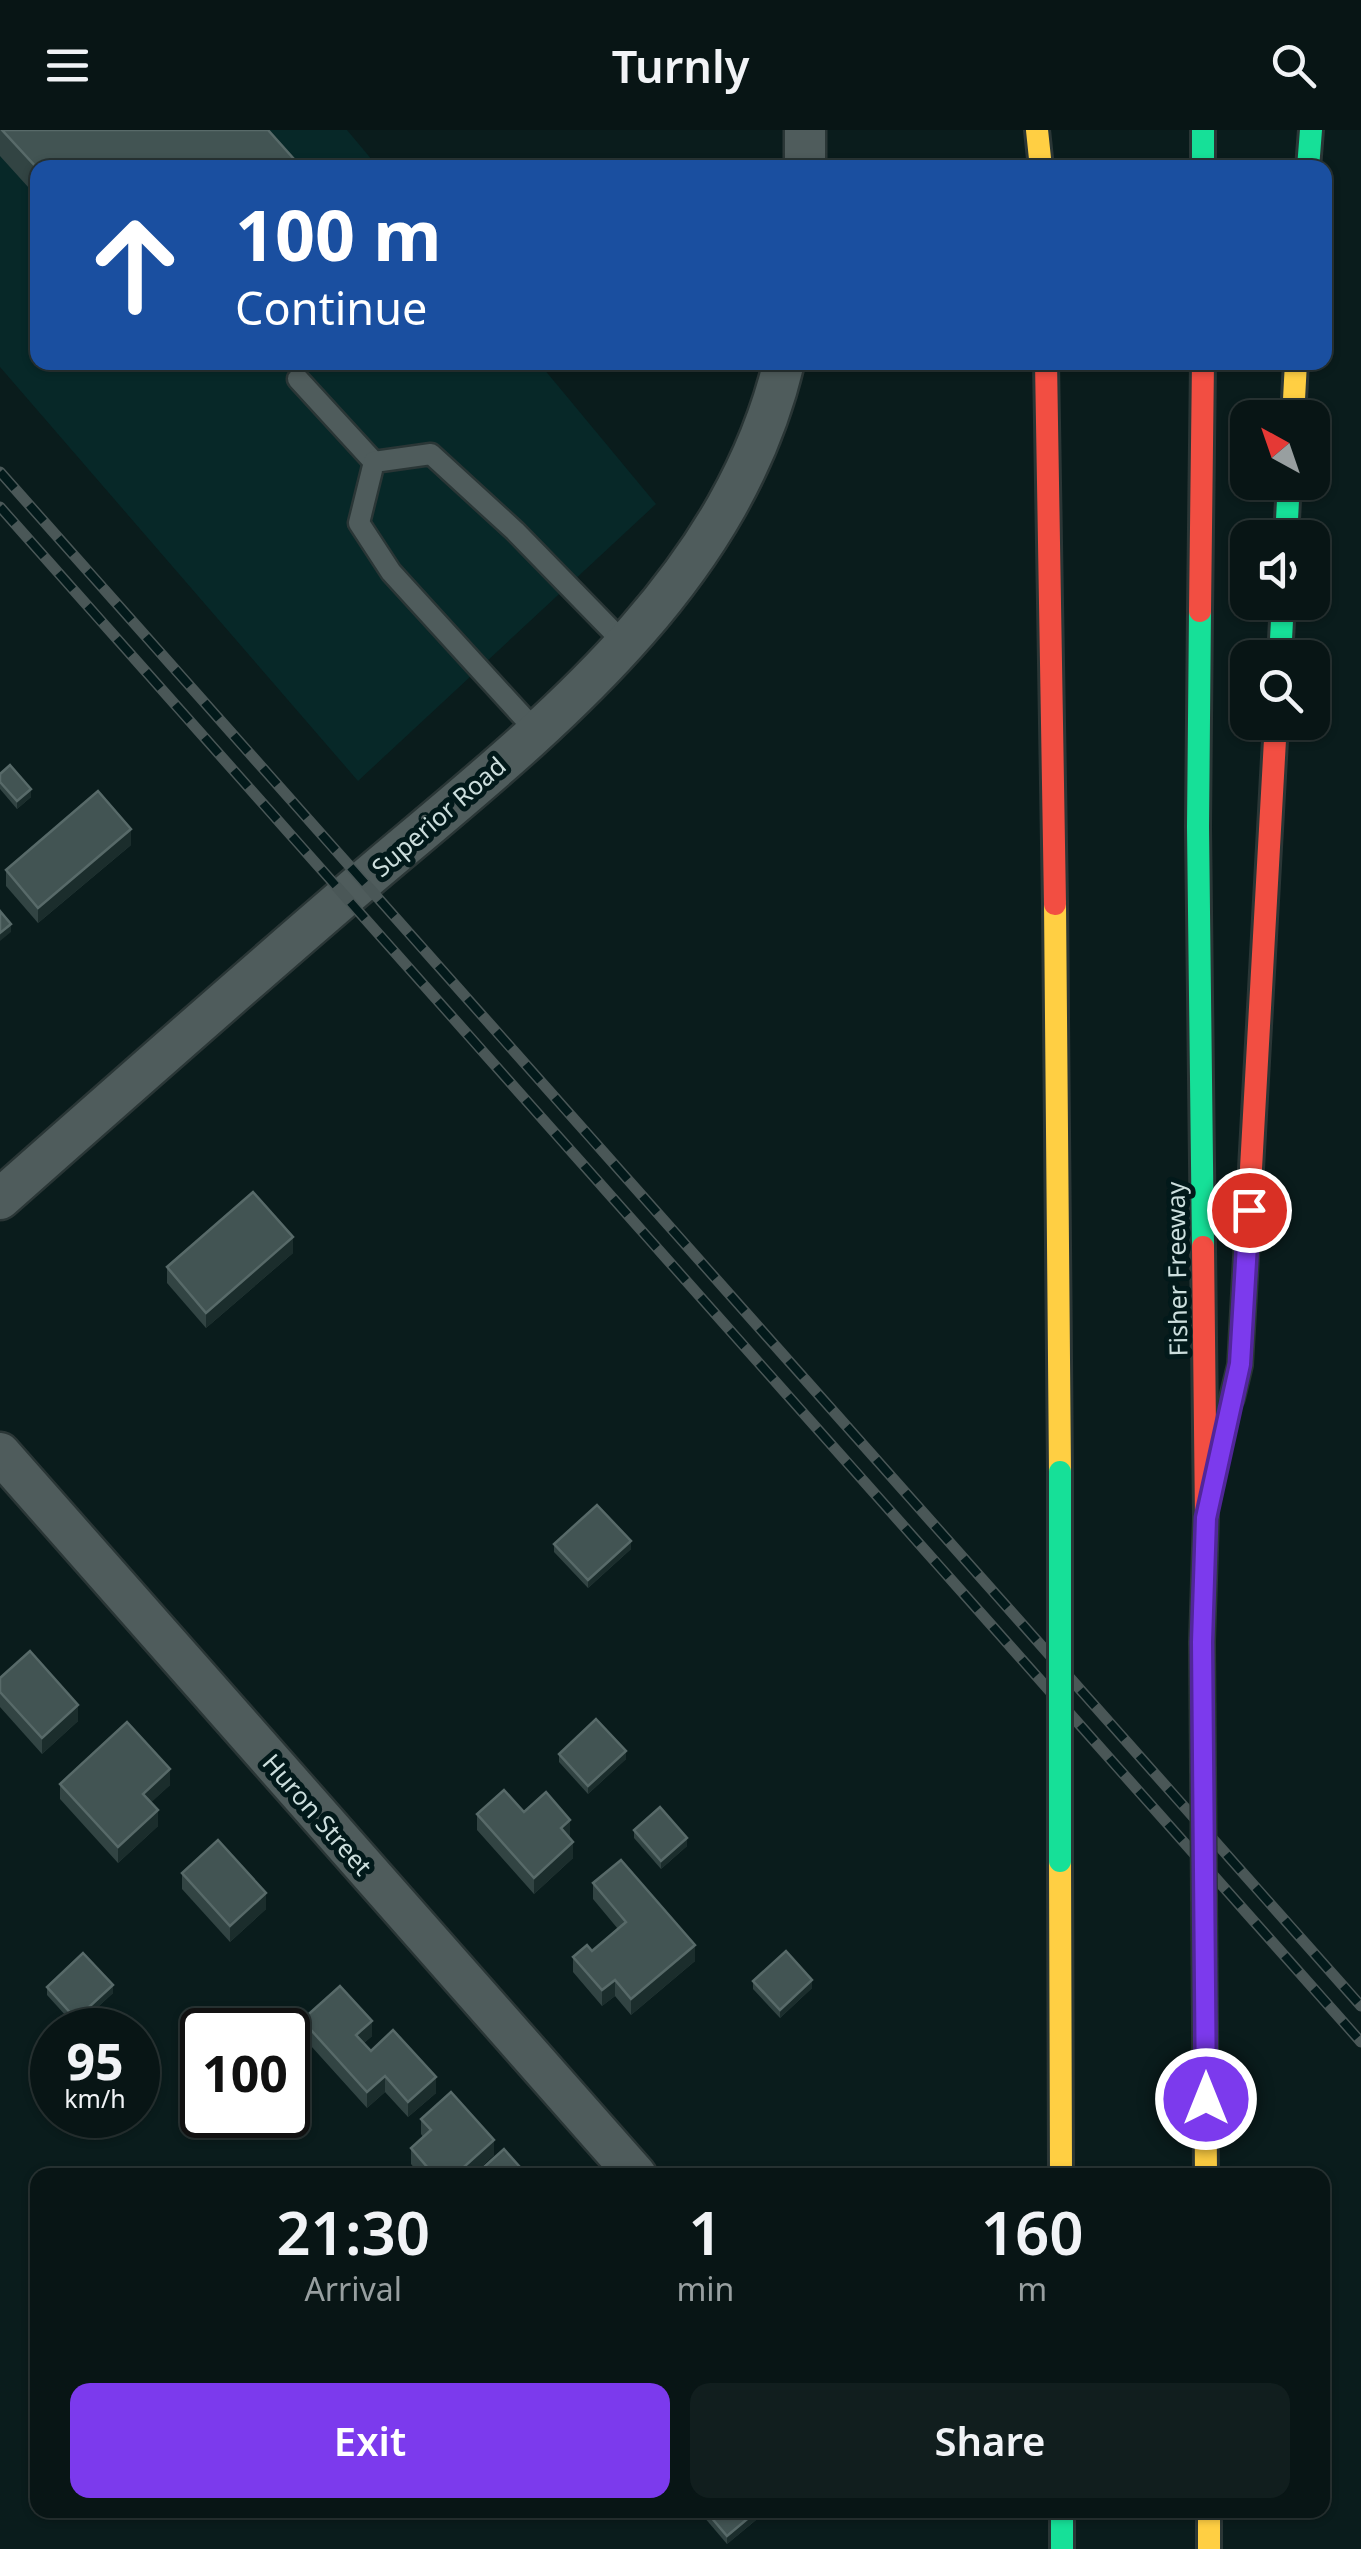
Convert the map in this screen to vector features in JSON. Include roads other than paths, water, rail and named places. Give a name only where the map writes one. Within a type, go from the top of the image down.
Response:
[{"type":"highway","points":[[1040,130],[1042,160]]},
{"type":"highway","points":[[1203,130],[1203,160]]},
{"type":"highway","points":[[1308,160],[1310,130]]},
{"type":"highway","points":[[1046,370],[1056,864],[1061,2168]]},
{"type":"highway","name":"Fisher Freeway","points":[[1203,370],[1198,828],[1206,1518],[1202,1642],[1206,2168]]},
{"type":"highway","points":[[1294,400],[1296,370]]},
{"type":"highway","points":[[1206,1518],[1240,1364],[1275,740]]},
{"type":"highway","points":[[1062,2518],[1062,2549]]},
{"type":"highway","points":[[1209,2518],[1209,2549]]},
{"type":"street","points":[[805,130],[805,160]]},
{"type":"street","name":"Superior Road","points":[[0,1199],[536,731],[626,645],[670,593],[739,483],[766,422],[782,370]]},
{"type":"street","name":"Huron Street","points":[[0,1453],[630,2168]]},
{"type":"lane","points":[[298,379],[374,462]]},
{"type":"lane","points":[[374,462],[431,454],[515,531],[626,645]]},
{"type":"lane","points":[[374,462],[359,523],[391,572],[536,731]]},
{"type":"railway","points":[[0,472],[1361,2006]]},
{"type":"railway","points":[[0,507],[1361,2042]]}]
